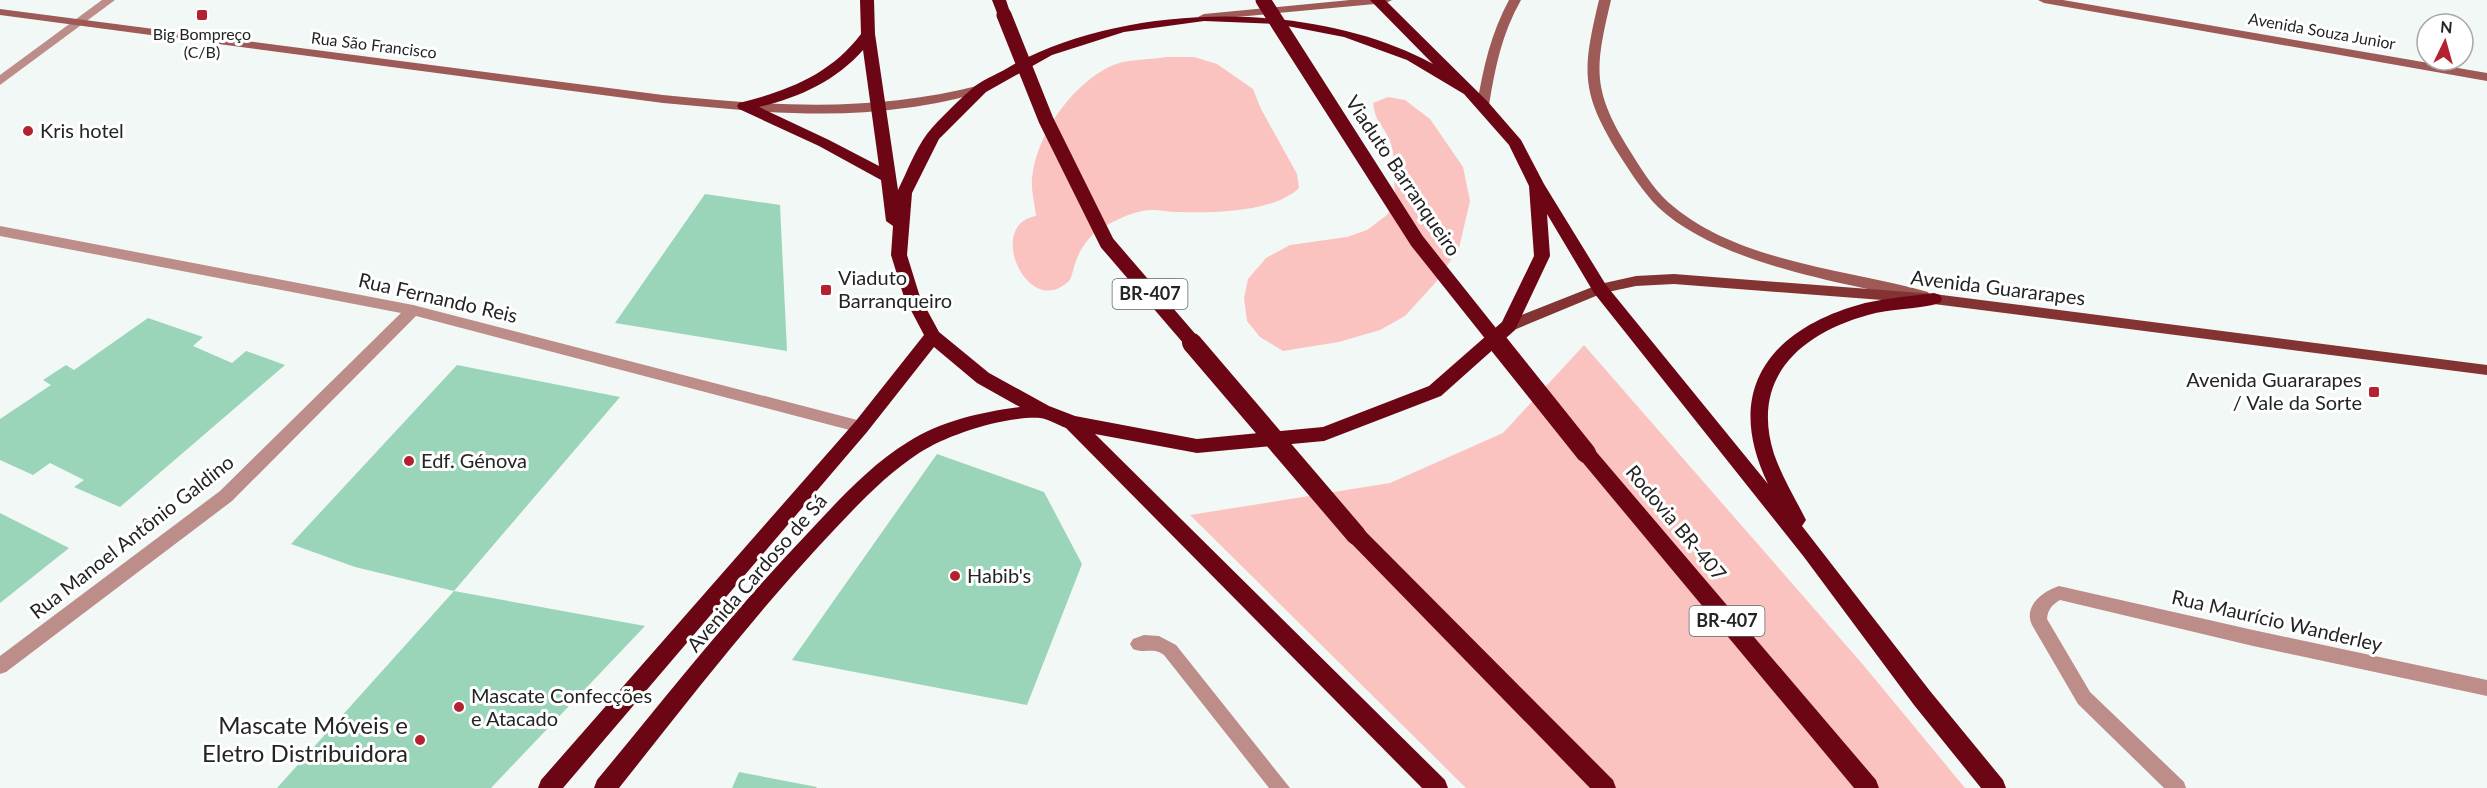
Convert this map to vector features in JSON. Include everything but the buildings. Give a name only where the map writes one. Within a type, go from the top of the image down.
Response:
[{"type":"highway","points":[[867,0],[868,34],[887,177],[900,255],[912,297],[933,336],[982,378],[1042,411],[1072,423],[1197,446],[1324,434],[1435,391],[1509,326],[1542,256],[1537,186]]},
{"type":"highway","name":"Viaduto Barranqueiro","points":[[1263,0],[1417,241],[1586,453]]},
{"type":"highway","points":[[1381,1],[1483,105],[1516,143],[1537,186],[1600,289],[1811,551],[1922,698],[1995,788]]},
{"type":"highway","name":"BR-407","points":[[1002,8],[1046,120],[1107,243],[1356,535],[1605,788]]},
{"type":"highway","points":[[900,255],[904,193],[933,137],[981,89],[1047,52],[1122,28],[1204,17],[1276,20],[1347,33],[1412,57],[1468,91]]},
{"type":"highway","points":[[744,106],[788,95],[826,75],[852,56],[868,34]]},
{"type":"highway","points":[[744,106],[824,143],[887,177]]},
{"type":"highway","points":[[1811,551],[1770,467],[1760,431],[1762,390],[1776,361],[1801,339],[1837,320],[1874,307],[1934,299]]},
{"type":"highway","name":"Avenida Cardoso de Sá","points":[[549,788],[861,427],[933,336]]},
{"type":"highway","name":"Avenida Cardoso de Sá","points":[[605,788],[791,562],[846,505],[898,458],[928,439],[967,423],[1018,413],[1042,411]]},
{"type":"highway","points":[[1072,423],[1437,788]]},
{"type":"highway","name":"Rodovia BR-407","points":[[1586,453],[1868,788]]},
{"type":"main road","name":"Avenida Guararapes","points":[[1509,326],[1600,289],[1636,281],[1674,279],[1934,299],[2487,370]]},
{"type":"street","points":[[0,81],[109,0]]},
{"type":"street","points":[[1483,105],[1494,45],[1499,29],[1515,0]]},
{"type":"street","points":[[1605,0],[1592,72],[1599,100],[1612,131],[1640,178],[1665,206],[1702,232],[1746,250],[1824,273],[1934,299]]},
{"type":"street","name":"Avenida Souza Junior","points":[[2044,0],[2487,77]]},
{"type":"street","points":[[1204,17],[1381,1]]},
{"type":"street","name":"Rua São Francisco","points":[[0,12],[663,99],[744,106],[837,110],[879,107],[946,98],[981,89]]},
{"type":"street","name":"Rua Fernando Reis","points":[[0,231],[413,310],[861,427]]},
{"type":"street","name":"Rua Manoel Antônio Galdino","points":[[0,666],[226,496],[413,310]]},
{"type":"street","name":"Rua Maurício Wanderley","points":[[2177,788],[2084,698],[2038,620],[2039,608],[2043,600],[2059,593],[2253,638],[2487,688]]},
{"type":"street","points":[[1139,644],[1154,641],[1164,644],[1170,650],[1281,788]]},
{"type":"shaded area","points":[[1166,57],[1194,57],[1217,64],[1253,89],[1261,109],[1297,174],[1299,188],[1274,202],[1241,210],[1173,212],[1153,210],[1128,215],[1105,226],[1090,237],[1080,252],[1071,278],[1061,287],[1055,290],[1041,289],[1030,283],[1021,272],[1015,259],[1013,245],[1015,232],[1022,222],[1036,216],[1032,189],[1033,171],[1045,135],[1055,117],[1081,87],[1111,66]]},
{"type":"shaded area","points":[[1388,97],[1405,100],[1430,119],[1463,167],[1470,201],[1459,248],[1436,282],[1405,316],[1380,330],[1339,342],[1283,351],[1260,337],[1247,321],[1244,298],[1248,279],[1266,258],[1290,245],[1347,237],[1367,230],[1387,215],[1397,201],[1393,155],[1390,141],[1378,120],[1373,103]]},
{"type":"shaded area","points":[[1584,345],[1865,667],[1965,788],[1466,788],[1190,515],[1390,483],[1503,433]]},
{"type":"place","name":"Big Bompreço (C/B)","points":[[202,15]]},
{"type":"place","name":"Kris hotel","points":[[28,131]]},
{"type":"place","name":"Viaduto Barranqueiro","points":[[826,290]]},
{"type":"place","name":"Avenida Guararapes / Vale da Sorte","points":[[2374,392]]},
{"type":"place","name":"Edf. Génova","points":[[409,461]]},
{"type":"place","name":"Habib's","points":[[955,576]]},
{"type":"place","name":"Mascate Confecções e Atacado","points":[[459,707]]},
{"type":"place","name":"Mascate Móveis e Eletro Distribuidora","points":[[420,740]]}]
